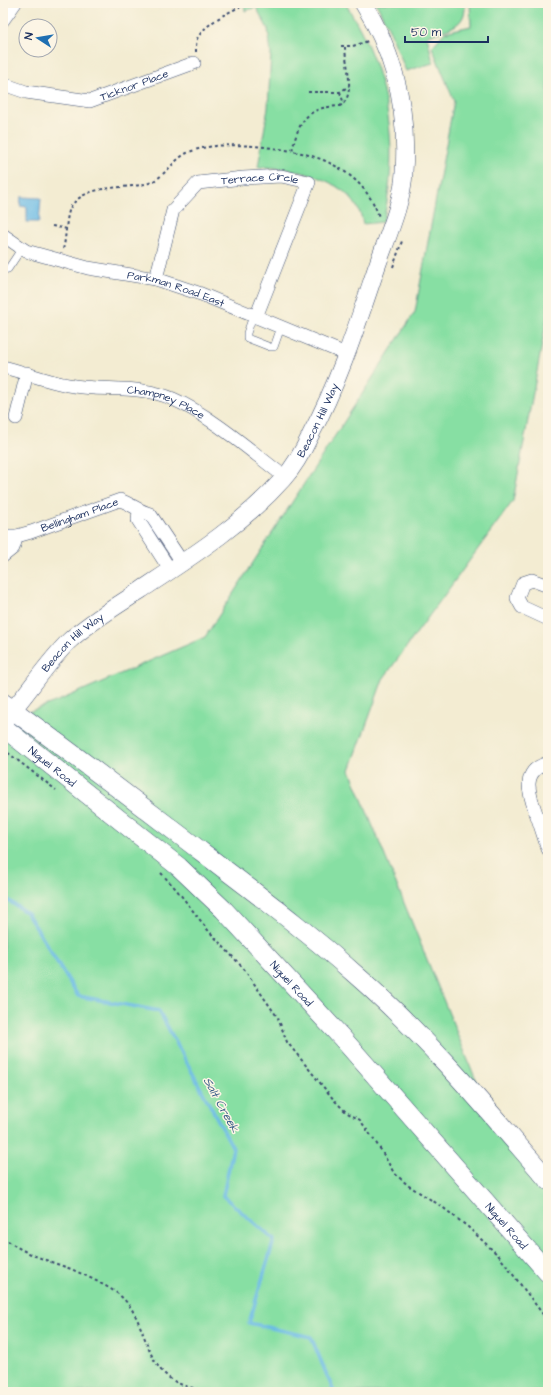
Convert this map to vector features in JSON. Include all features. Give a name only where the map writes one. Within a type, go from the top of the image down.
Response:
[{"type":"main road","name":"Niguel Road","points":[[6,712],[243,883],[356,974],[403,1018],[469,1088],[548,1180]]},
{"type":"main road","name":"Niguel Road","points":[[3,727],[179,867],[224,910],[344,1039],[548,1273]]},
{"type":"street","points":[[3,20],[15,3]]},
{"type":"street","name":"Beacon Hill Way","points":[[6,712],[70,641],[118,605],[251,513],[285,477],[306,445],[323,411],[346,354],[395,217],[404,173],[404,120],[398,85],[393,65],[374,21],[363,3]]},
{"type":"street","name":"Ticknor Place","points":[[3,84],[26,92],[90,101],[194,63]]},
{"type":"street","name":"Terrace Circle","points":[[156,279],[173,210],[198,183],[242,178],[280,176],[309,182],[255,317]]},
{"type":"street","name":"Parkman Road East","points":[[3,235],[26,251],[88,268],[156,279],[201,294],[346,354]]},
{"type":"street","name":"Champney Place","points":[[3,367],[67,385],[99,388],[132,388],[173,398],[227,433],[285,477]]},
{"type":"street","points":[[16,418],[27,373]]},
{"type":"street","name":"Bellingham Place","points":[[3,536],[18,536],[120,500],[132,504],[139,511],[150,514],[176,566]]},
{"type":"street","points":[[3,556],[13,548],[18,536]]},
{"type":"street","points":[[548,586],[532,580],[523,583],[517,598],[522,607],[548,619]]},
{"type":"street","points":[[548,763],[539,767],[532,774],[529,783],[529,793],[548,849]]},
{"type":"lane","points":[[3,270],[8,269],[22,248]]},
{"type":"lane","points":[[255,317],[247,333],[247,338],[270,347],[274,347],[281,327]]},
{"type":"path","points":[[194,63],[197,40],[204,31],[220,18],[249,3]]},
{"type":"path","points":[[341,46],[345,47],[363,42]]},
{"type":"path","points":[[344,104],[349,86],[349,67],[344,58],[345,47]]},
{"type":"path","points":[[308,92],[340,92],[349,86]]},
{"type":"path","points":[[340,92],[344,104]]},
{"type":"path","points":[[292,151],[296,134],[307,116],[321,108],[344,104]]},
{"type":"path","points":[[58,260],[64,248],[67,218],[71,206],[86,194],[150,182],[164,173],[186,154],[201,148],[257,147],[292,151],[319,158],[349,173],[369,193],[381,222]]},
{"type":"path","points":[[52,226],[67,229]]},
{"type":"path","points":[[3,749],[58,791]]},
{"type":"path","points":[[160,872],[176,889],[207,929],[244,969],[278,1018],[287,1042],[334,1100],[346,1112],[360,1120],[381,1150],[394,1173],[409,1186],[441,1206],[468,1227],[499,1256],[548,1321]]},
{"type":"path","points":[[3,1237],[15,1248],[72,1270],[114,1291],[127,1302],[134,1311],[157,1364],[166,1376],[184,1385],[214,1392]]},
{"type":"green space","points":[[244,3],[346,3],[361,31],[372,57],[381,83],[387,110],[391,165],[383,222],[363,224],[358,209],[349,197],[337,187],[322,179],[306,173],[258,167],[268,108],[271,54],[268,29],[256,7],[245,11]]},
{"type":"green space","points":[[376,3],[465,3],[465,11],[463,18],[459,23],[448,29],[427,36],[433,63],[406,71],[389,29]]},
{"type":"green space","points":[[470,3],[548,3],[548,312],[513,501],[383,679],[350,770],[489,1112],[548,1189],[548,1392],[3,1392],[3,721],[58,701],[205,637],[415,312],[454,101],[432,47],[445,32],[471,26]]},
{"type":"water","points":[[21,197],[41,198],[39,222],[27,222],[27,207],[20,206]]},
{"type":"waterway","name":"Salt Creek","points":[[3,897],[27,913],[78,996],[159,1011],[233,1148],[223,1196],[274,1240],[249,1323],[311,1337],[334,1392]]}]
